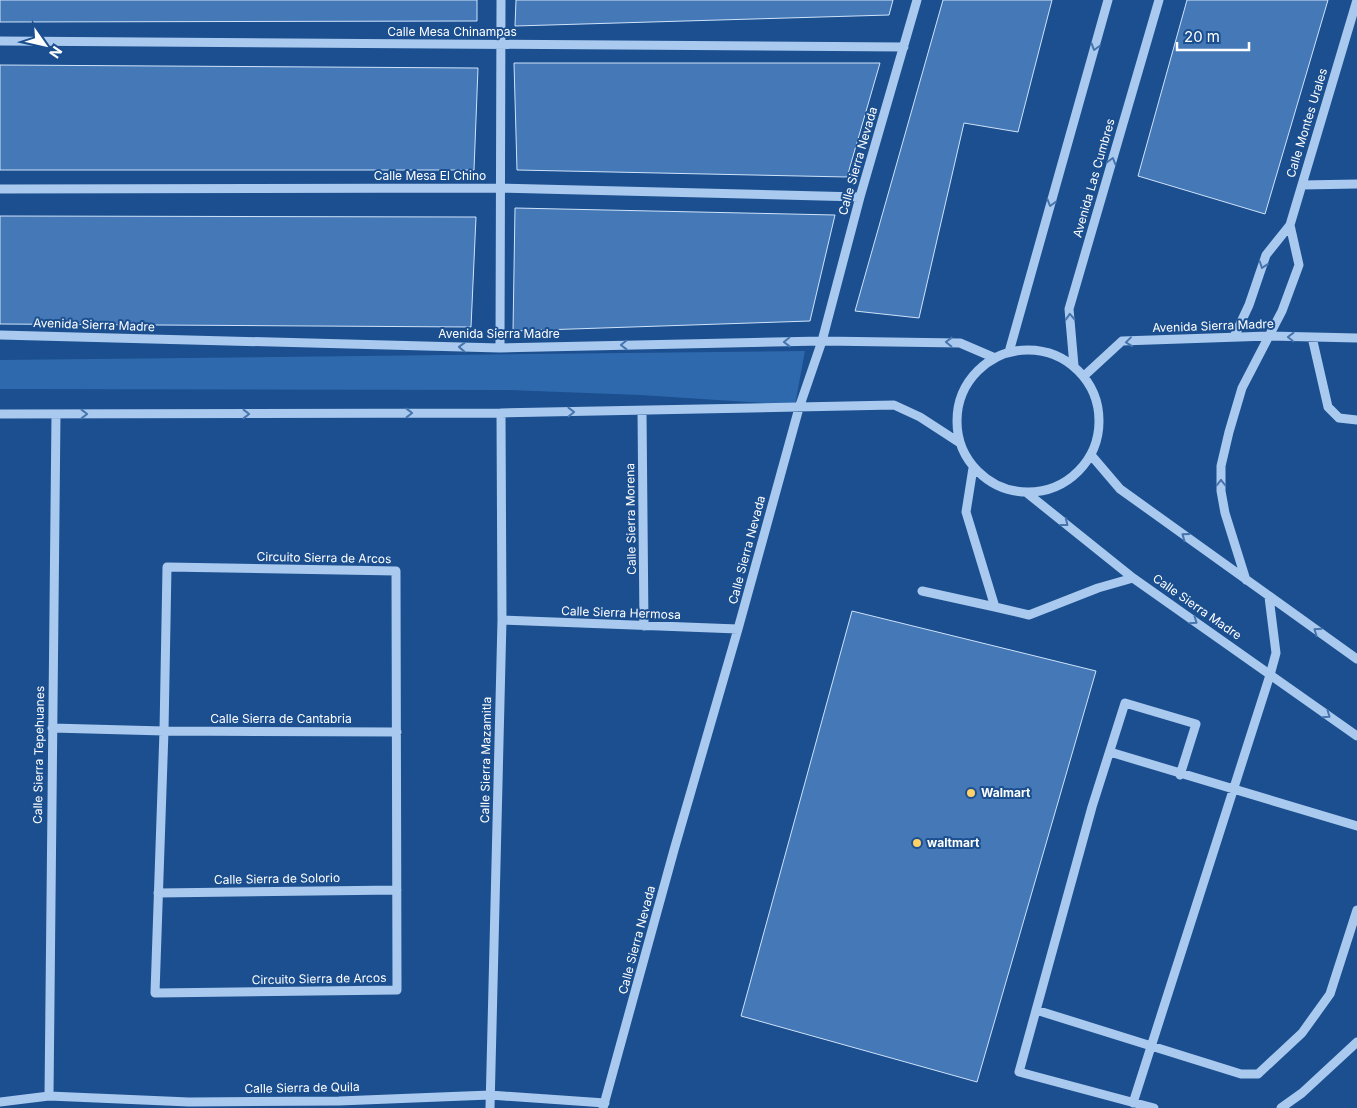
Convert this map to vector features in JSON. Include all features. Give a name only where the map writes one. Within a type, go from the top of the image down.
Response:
[{"type":"street","points":[[500,348],[501,0]]},
{"type":"street","name":"Calle Sierra Nevada","points":[[604,1106],[799,408],[822,341],[860,197],[917,0]]},
{"type":"street","points":[[1009,352],[1108,0]]},
{"type":"street","name":"Avenida Las Cumbres","points":[[1074,366],[1070,309],[1159,0]]},
{"type":"street","name":"Calle Montes Urales","points":[[1234,337],[1249,305],[1266,255],[1290,225],[1354,23],[1357,0]]},
{"type":"street","name":"Calle Mesa Chinampas","points":[[0,41],[904,47]]},
{"type":"street","points":[[1302,185],[1357,184]]},
{"type":"street","name":"Calle Mesa El Chino","points":[[0,189],[500,188],[860,197]]},
{"type":"street","name":"Calle Montes Urales","points":[[1246,580],[1225,513],[1221,491],[1221,466],[1242,388],[1286,304],[1299,265],[1290,225]]},
{"type":"street","name":"Avenida Sierra Madre","points":[[0,335],[500,348],[822,341],[960,342],[995,358]]},
{"type":"street","name":"Avenida Sierra Madre","points":[[1084,376],[1122,341],[1269,336],[1357,338]]},
{"type":"street","points":[[1312,337],[1328,407],[1339,418],[1357,420]]},
{"type":"street","points":[[1032,350],[1054,354],[1074,366],[1084,376],[1096,401],[1099,428],[1091,455],[1075,475],[1052,488],[1027,493],[1005,490],[985,479],[973,468],[960,443],[958,410],[970,380],[995,358],[1009,352],[1032,350]]},
{"type":"street","points":[[0,414],[501,413],[894,405],[920,417],[960,443]]},
{"type":"street","name":"Calle Sierra Morena","points":[[642,411],[644,626]]},
{"type":"street","name":"Calle Sierra Mazamitla","points":[[490,1108],[502,620],[501,413]]},
{"type":"street","name":"Calle Sierra Tepehuanes","points":[[49,1096],[56,414]]},
{"type":"street","points":[[1091,455],[1120,488],[1357,659]]},
{"type":"street","points":[[973,468],[966,512],[996,607]]},
{"type":"street","name":"Calle Sierra Madre","points":[[1027,493],[1133,578],[1357,736]]},
{"type":"street","name":"Circuito Sierra de Arcos","points":[[167,567],[396,571],[397,732],[397,990],[155,993],[164,731],[167,567]]},
{"type":"street","points":[[922,591],[1029,615],[1098,588],[1133,578]]},
{"type":"street","points":[[1133,1103],[1276,653],[1269,597]]},
{"type":"street","name":"Calle Sierra Hermosa","points":[[502,620],[738,629]]},
{"type":"street","points":[[1154,1108],[1019,1072],[1092,807],[1125,703],[1196,724],[1180,774]]},
{"type":"street","name":"Calle Sierra de Cantabria","points":[[52,728],[164,731],[397,732]]},
{"type":"street","points":[[1110,752],[1357,826]]},
{"type":"street","name":"Calle Sierra de Solorio","points":[[158,893],[397,890]]},
{"type":"street","points":[[1036,1010],[1241,1074],[1258,1074],[1302,1033],[1330,994],[1357,910]]},
{"type":"street","points":[[1281,1108],[1302,1093],[1357,1042]]},
{"type":"street","name":"Calle Sierra de Quila","points":[[0,1102],[49,1096],[189,1105],[339,1105],[490,1095],[604,1106]]},
{"type":"shaded area","points":[[805,351],[795,405],[640,395],[505,390],[0,389],[0,360]]},
{"type":"building","points":[[0,0],[477,0],[477,21],[0,22]]},
{"type":"building","points":[[516,0],[893,0],[889,15],[515,26]]},
{"type":"building","points":[[943,0],[1052,0],[1018,132],[964,123],[919,318],[855,311]]},
{"type":"building","points":[[1187,0],[1328,0],[1265,214],[1138,176]]},
{"type":"building","points":[[514,63],[880,63],[847,177],[517,170]]},
{"type":"building","points":[[0,65],[478,68],[474,170],[0,170]]},
{"type":"building","points":[[515,208],[835,215],[810,321],[513,331]]},
{"type":"building","points":[[0,216],[476,217],[471,327],[0,324]]},
{"type":"building","name":"waltmart","points":[[852,611],[1096,671],[977,1082],[741,1016]]},
{"type":"place","name":"Walmart","points":[[971,793]]},
{"type":"place","name":"waltmart","points":[[917,843]]}]
